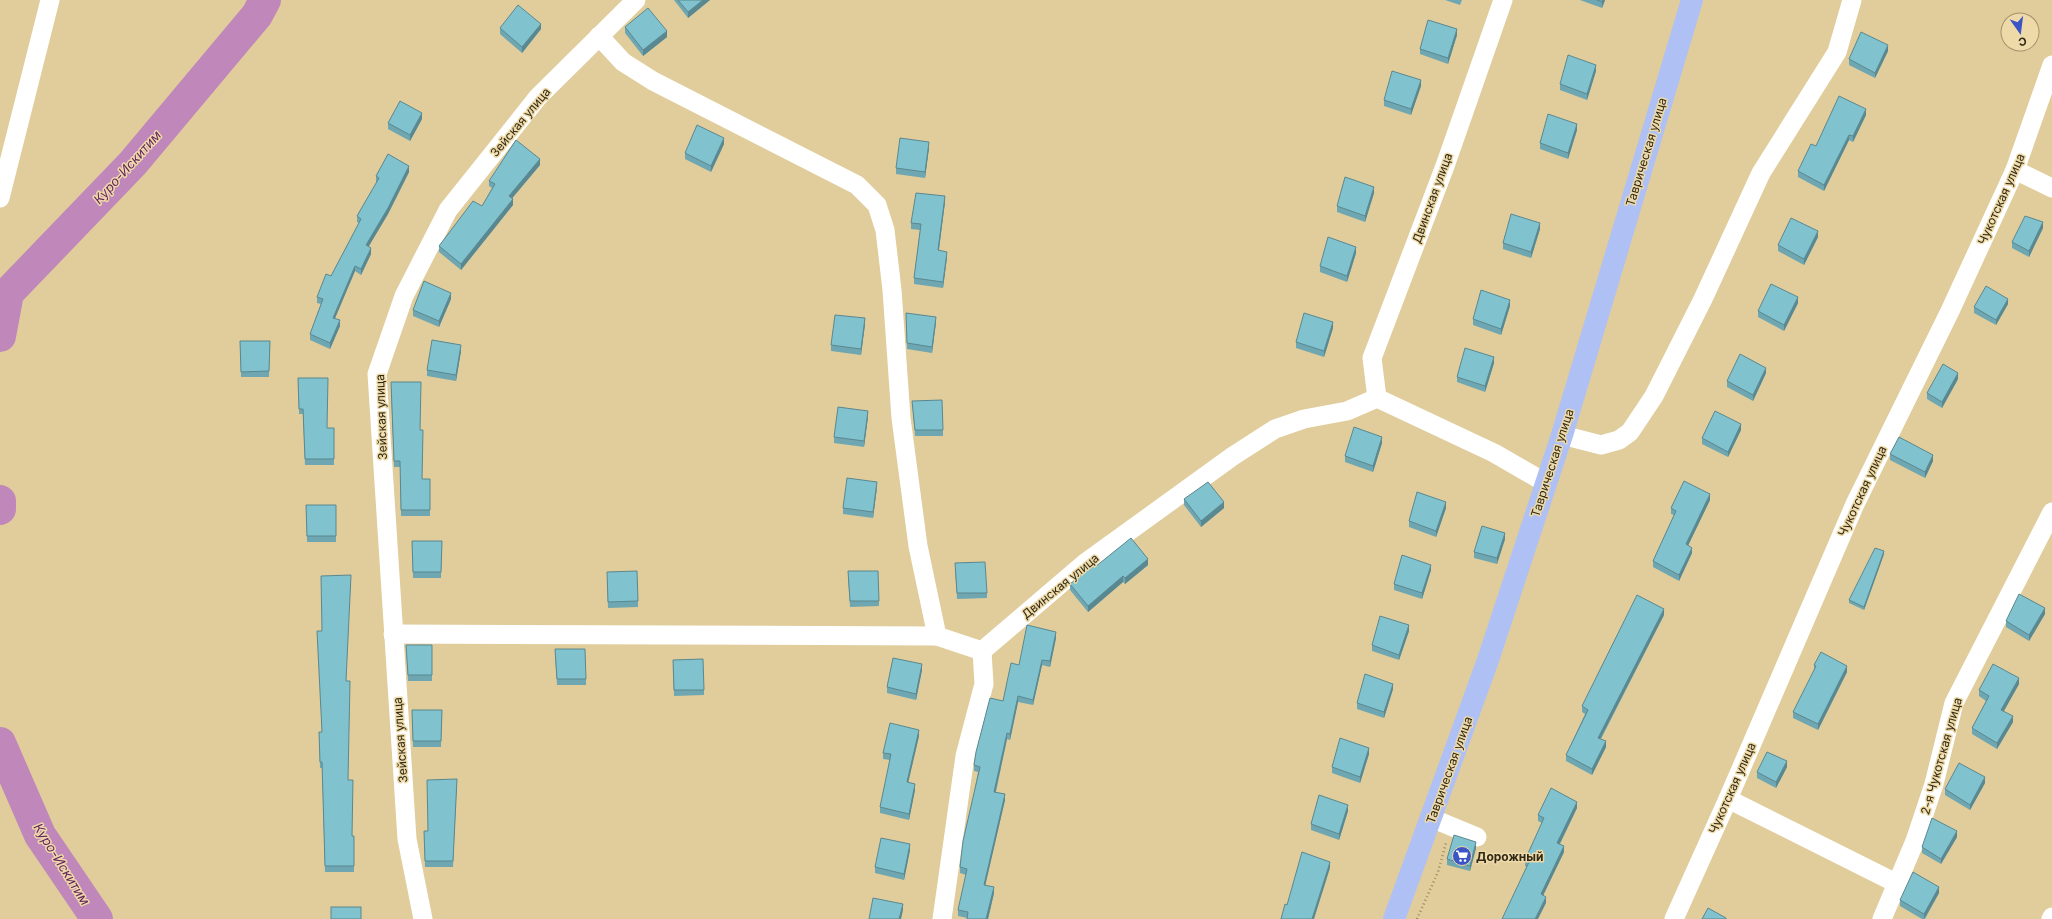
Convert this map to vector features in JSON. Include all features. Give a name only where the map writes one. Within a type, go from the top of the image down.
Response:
[{"type":"main road","name":"Таврическая улица","points":[[1394,919],[1441,822],[1488,660],[1562,435],[1692,0]]},
{"type":"street","points":[[0,198],[50,0]]},
{"type":"street","name":"Зейская улица","points":[[423,919],[407,839],[377,374],[404,296],[448,210],[538,97],[636,0]]},
{"type":"street","name":"Двинская улица","points":[[982,651],[1086,563],[1233,456],[1275,429],[1304,419],[1347,411],[1377,398],[1372,358],[1445,166],[1504,0]]},
{"type":"street","points":[[1562,435],[1601,445],[1619,440],[1630,432],[1654,396],[1703,299],[1760,173],[1836,52],[1852,0]]},
{"type":"street","points":[[600,36],[623,62],[653,81],[857,185],[877,205],[885,230],[892,290],[901,418],[918,546],[937,636]]},
{"type":"street","name":"Чукотская улица","points":[[1674,919],[1728,799],[1854,504],[1950,311],[2015,170],[2052,65]]},
{"type":"street","points":[[2015,170],[2052,188]]},
{"type":"street","points":[[1377,398],[1494,453],[1546,483]]},
{"type":"street","name":"2-я Чукотская улица","points":[[1888,917],[1896,883],[1915,841],[1934,784],[1954,703],[2052,512]]},
{"type":"street","points":[[393,634],[937,636],[982,651],[984,684],[965,756],[942,919]]},
{"type":"street","points":[[1728,799],[1896,883]]},
{"type":"street","points":[[1441,822],[1477,837]]},
{"type":"path","points":[[1417,919],[1438,872],[1441,822]]},
{"type":"building","points":[[678,0],[703,0],[688,12]]},
{"type":"building","points":[[518,5],[541,24],[522,47],[500,28]]},
{"type":"building","points":[[648,8],[667,31],[643,50],[625,27]]},
{"type":"building","points":[[1428,20],[1457,29],[1448,58],[1420,49]]},
{"type":"building","points":[[1861,32],[1888,45],[1875,73],[1849,59]]},
{"type":"building","points":[[1568,55],[1596,65],[1587,94],[1560,84]]},
{"type":"building","points":[[1392,71],[1421,80],[1411,109],[1384,100]]},
{"type":"building","points":[[1839,96],[1866,109],[1853,136],[1849,135],[1824,185],[1798,171],[1811,144],[1816,146]]},
{"type":"building","points":[[400,101],[422,113],[410,135],[388,123]]},
{"type":"building","points":[[1548,114],[1577,124],[1568,153],[1540,143]]},
{"type":"building","points":[[697,125],[724,138],[711,166],[685,153]]},
{"type":"building","points":[[900,138],[929,142],[925,172],[896,168]]},
{"type":"building","points":[[516,140],[540,159],[509,196],[513,199],[461,264],[439,246],[473,201],[482,206],[495,184],[489,181]]},
{"type":"building","points":[[388,154],[409,166],[388,208],[366,245],[371,248],[361,269],[355,266],[333,318],[340,320],[330,343],[310,334],[323,299],[317,297],[326,274],[331,276],[361,219],[357,216],[379,178],[376,176]]},
{"type":"building","points":[[1345,177],[1374,187],[1365,216],[1337,206]]},
{"type":"building","points":[[916,193],[945,196],[938,250],[947,252],[943,282],[914,278],[921,224],[911,223]]},
{"type":"building","points":[[1511,214],[1540,223],[1531,252],[1503,243]]},
{"type":"building","points":[[2025,216],[2043,222],[2029,251],[2012,242]]},
{"type":"building","points":[[1791,218],[1818,231],[1804,259],[1778,245]]},
{"type":"building","points":[[1328,237],[1356,247],[1347,276],[1320,266]]},
{"type":"building","points":[[424,281],[451,293],[439,321],[413,310]]},
{"type":"building","points":[[1771,284],[1798,297],[1784,325],[1758,311]]},
{"type":"building","points":[[1986,286],[2008,299],[1996,320],[1974,307]]},
{"type":"building","points":[[1481,290],[1510,300],[1501,329],[1473,319]]},
{"type":"building","points":[[906,313],[936,317],[932,347],[907,343]]},
{"type":"building","points":[[1304,313],[1333,322],[1324,351],[1296,342]]},
{"type":"building","points":[[835,315],[865,318],[861,349],[831,345]]},
{"type":"building","points":[[432,340],[461,345],[456,375],[427,370]]},
{"type":"building","points":[[240,341],[270,341],[269,371],[241,372]]},
{"type":"building","points":[[1465,348],[1494,357],[1485,386],[1457,377]]},
{"type":"building","points":[[1740,354],[1766,368],[1753,395],[1727,381]]},
{"type":"building","points":[[1943,364],[1958,373],[1942,402],[1927,393]]},
{"type":"building","points":[[298,378],[328,378],[327,428],[334,428],[334,459],[305,459],[303,409],[299,409]]},
{"type":"building","points":[[391,382],[421,382],[420,430],[423,430],[422,479],[430,479],[430,510],[401,510],[400,461],[394,461]]},
{"type":"building","points":[[942,400],[943,430],[915,430],[912,401]]},
{"type":"building","points":[[838,407],[868,411],[864,441],[834,437]]},
{"type":"building","points":[[1715,411],[1741,424],[1728,452],[1702,438]]},
{"type":"building","points":[[1354,427],[1382,437],[1373,466],[1345,456]]},
{"type":"building","points":[[1899,437],[1933,455],[1925,472],[1890,454]]},
{"type":"building","points":[[847,478],[877,482],[873,512],[843,508]]},
{"type":"building","points":[[1684,481],[1710,494],[1686,544],[1692,548],[1679,575],[1653,561],[1676,511],[1671,508]]},
{"type":"building","points":[[1208,482],[1224,502],[1201,521],[1184,499]]},
{"type":"building","points":[[1417,492],[1446,502],[1436,531],[1409,521]]},
{"type":"building","points":[[306,505],[336,505],[336,536],[307,536]]},
{"type":"building","points":[[1482,526],[1505,533],[1497,558],[1474,552]]},
{"type":"building","points":[[1131,538],[1148,559],[1125,578],[1123,576],[1088,606],[1070,584],[1093,565],[1095,567]]},
{"type":"building","points":[[412,541],[442,541],[441,572],[413,572]]},
{"type":"building","points":[[1875,548],[1884,551],[1864,607],[1849,600]]},
{"type":"building","points":[[1402,555],[1431,565],[1422,593],[1394,584]]},
{"type":"building","points":[[985,562],[987,593],[957,593],[955,563]]},
{"type":"building","points":[[637,571],[638,601],[608,602],[607,572]]},
{"type":"building","points":[[848,571],[878,571],[879,601],[850,601]]},
{"type":"building","points":[[351,575],[346,681],[350,681],[348,780],[353,780],[352,836],[354,836],[354,866],[325,866],[322,762],[320,762],[319,732],[322,732],[317,631],[322,631],[321,576]]},
{"type":"building","points":[[2019,594],[2045,608],[2029,635],[2006,621]]},
{"type":"building","points":[[1637,595],[1664,609],[1598,738],[1606,741],[1592,769],[1566,755],[1588,710],[1582,706]]},
{"type":"building","points":[[1380,616],[1409,625],[1399,655],[1372,645]]},
{"type":"building","points":[[1027,625],[1056,632],[1050,661],[1042,660],[1033,700],[1018,696],[1010,734],[1007,733],[994,792],[1005,794],[984,885],[994,887],[986,919],[967,919],[968,912],[958,910],[967,869],[960,867],[963,841],[980,767],[974,765],[976,752],[990,698],[1003,701],[1011,663],[1019,665]]},
{"type":"building","points":[[406,645],[432,645],[432,675],[408,675]]},
{"type":"building","points":[[555,649],[585,649],[586,679],[557,679]]},
{"type":"building","points":[[1821,652],[1847,666],[1818,724],[1793,712],[1816,666],[1814,665]]},
{"type":"building","points":[[893,658],[922,664],[916,694],[887,687]]},
{"type":"building","points":[[703,659],[704,690],[674,690],[673,660]]},
{"type":"building","points":[[1993,664],[2019,678],[2001,710],[2013,716],[1997,743],[1972,728],[1989,696],[1979,690]]},
{"type":"building","points":[[1365,674],[1393,684],[1384,712],[1357,703]]},
{"type":"building","points":[[412,710],[442,710],[441,741],[413,741]]},
{"type":"building","points":[[890,723],[919,730],[907,782],[915,784],[909,814],[880,807],[891,754],[883,753]]},
{"type":"building","points":[[1340,738],[1369,748],[1360,777],[1332,767]]},
{"type":"building","points":[[1767,752],[1787,761],[1776,782],[1757,772]]},
{"type":"building","points":[[1959,763],[1985,777],[1970,805],[1945,789]]},
{"type":"building","points":[[457,779],[453,861],[425,861],[424,831],[428,831],[427,780]]},
{"type":"building","points":[[1551,788],[1577,802],[1557,843],[1564,846],[1541,894],[1546,897],[1535,919],[1502,919],[1529,862],[1525,860],[1544,818],[1538,815]]},
{"type":"building","points":[[1319,795],[1348,805],[1339,834],[1311,824]]},
{"type":"building","points":[[1932,818],[1957,831],[1941,859],[1922,847]]},
{"type":"building","name":"Дорожный","points":[[1454,835],[1476,842],[1470,866],[1447,859]]},
{"type":"building","points":[[881,838],[910,844],[904,874],[875,867]]},
{"type":"building","points":[[1302,852],[1330,862],[1312,919],[1281,919],[1285,904],[1287,905]]},
{"type":"building","points":[[1913,872],[1939,887],[1924,914],[1900,900]]},
{"type":"building","points":[[873,898],[903,904],[899,919],[869,919]]},
{"type":"building","points":[[331,907],[361,907],[361,919],[331,919]]},
{"type":"building","points":[[1708,908],[1726,918],[1726,919],[1702,919]]},
{"type":"waterway","name":"Куро-Искитим","points":[[0,336],[8,293],[133,163],[257,15],[265,0]]},
{"type":"waterway","name":"Куро-Искитим","points":[[0,501],[0,509]]},
{"type":"waterway","name":"Куро-Искитим","points":[[0,743],[40,835],[97,919]]},
{"type":"place","name":"Дорожный","points":[[1462,856]]}]
